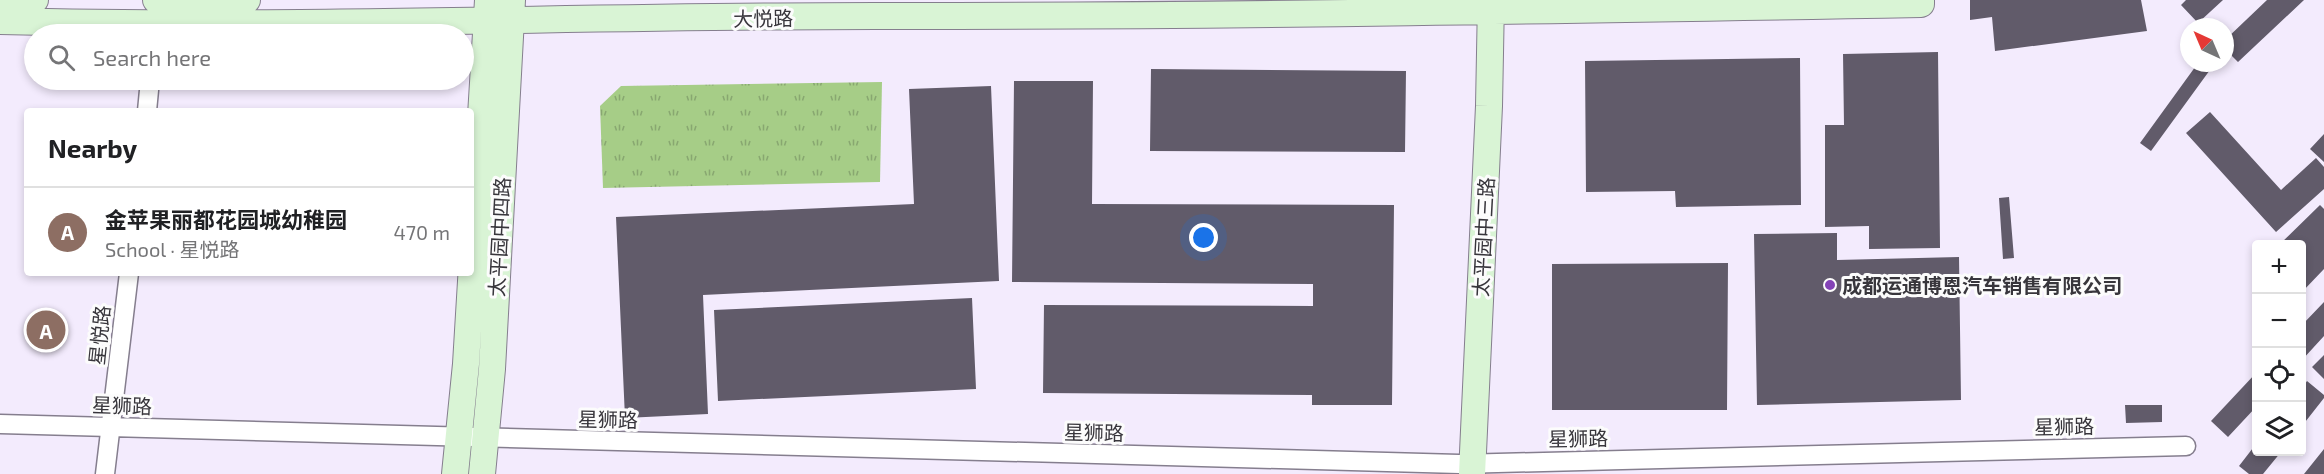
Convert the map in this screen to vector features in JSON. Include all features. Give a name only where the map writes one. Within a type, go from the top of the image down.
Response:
[{"type":"street","points":[[0,0],[35,0]]},
{"type":"street","points":[[156,20],[246,0]]},
{"type":"street","name":"大悦路","points":[[0,21],[156,20],[499,10],[1921,2]]},
{"type":"street","name":"太平园中三路","points":[[1466,469],[1483,6]]},
{"type":"street","points":[[455,474],[499,10]]},
{"type":"street","name":"太平园中四路","points":[[482,474],[493,357],[499,10]]},
{"type":"street","points":[[147,108],[149,90]]},
{"type":"street","name":"星悦路","points":[[105,474],[129,276]]},
{"type":"street","name":"星狮路","points":[[0,424],[1466,469],[2186,446]]},
{"type":"green space","points":[[882,82],[880,182],[603,188],[600,106],[621,86]]},
{"type":"building","points":[[1970,0],[2141,0],[2147,31],[1995,51],[1992,17],[1970,20]]},
{"type":"building","points":[[2186,0],[2223,0],[2203,18],[2193,18],[2181,5]]},
{"type":"building","points":[[2267,0],[2304,0],[2238,62],[2234,58],[2234,31]]},
{"type":"building","points":[[1938,52],[1940,248],[1869,249],[1869,226],[1825,227],[1825,125],[1844,125],[1843,54]]},
{"type":"building","points":[[1800,58],[1801,205],[1676,207],[1675,191],[1586,192],[1585,61]]},
{"type":"building","points":[[1151,69],[1406,71],[1405,152],[1150,151]]},
{"type":"building","points":[[2191,72],[2208,72],[2151,151],[2140,143]]},
{"type":"building","points":[[1014,81],[1093,81],[1092,204],[1394,205],[1392,405],[1312,405],[1312,395],[1043,393],[1044,305],[1313,306],[1313,284],[1012,282]]},
{"type":"building","points":[[991,86],[999,281],[703,295],[708,414],[625,418],[616,217],[914,204],[909,89]]},
{"type":"building","points":[[2210,112],[2281,190],[2316,158],[2324,167],[2324,189],[2276,232],[2186,133]]},
{"type":"building","points":[[2324,134],[2324,162],[2310,149]]},
{"type":"building","points":[[2009,197],[2014,258],[2003,259],[1999,198]]},
{"type":"building","points":[[2320,205],[2324,209],[2324,269],[2306,288],[2306,240],[2284,240]]},
{"type":"building","points":[[1837,233],[1837,260],[1959,257],[1961,400],[1757,405],[1754,234]]},
{"type":"building","points":[[1728,263],[1727,410],[1552,410],[1552,264]]},
{"type":"building","points":[[972,298],[976,389],[718,401],[714,310]]},
{"type":"building","points":[[2324,302],[2324,336],[2306,356],[2306,348],[2306,321]]},
{"type":"building","points":[[2324,355],[2324,379],[2312,367]]},
{"type":"building","points":[[2252,377],[2252,411],[2228,437],[2211,421]]},
{"type":"building","points":[[2306,382],[2324,395],[2324,398],[2306,421],[2306,402]]},
{"type":"building","points":[[2125,405],[2162,405],[2162,422],[2126,423]]},
{"type":"building","points":[[2252,449],[2252,456],[2278,456],[2263,474],[2249,474],[2239,466]]},
{"type":"building","points":[[2324,449],[2324,474],[2304,474]]},
{"type":"place","name":"成都运通博恩汽车销售有限公司","points":[[1830,285]]},
{"type":"place","name":"金苹果丽都花园城幼稚园","points":[[46,330]]}]
